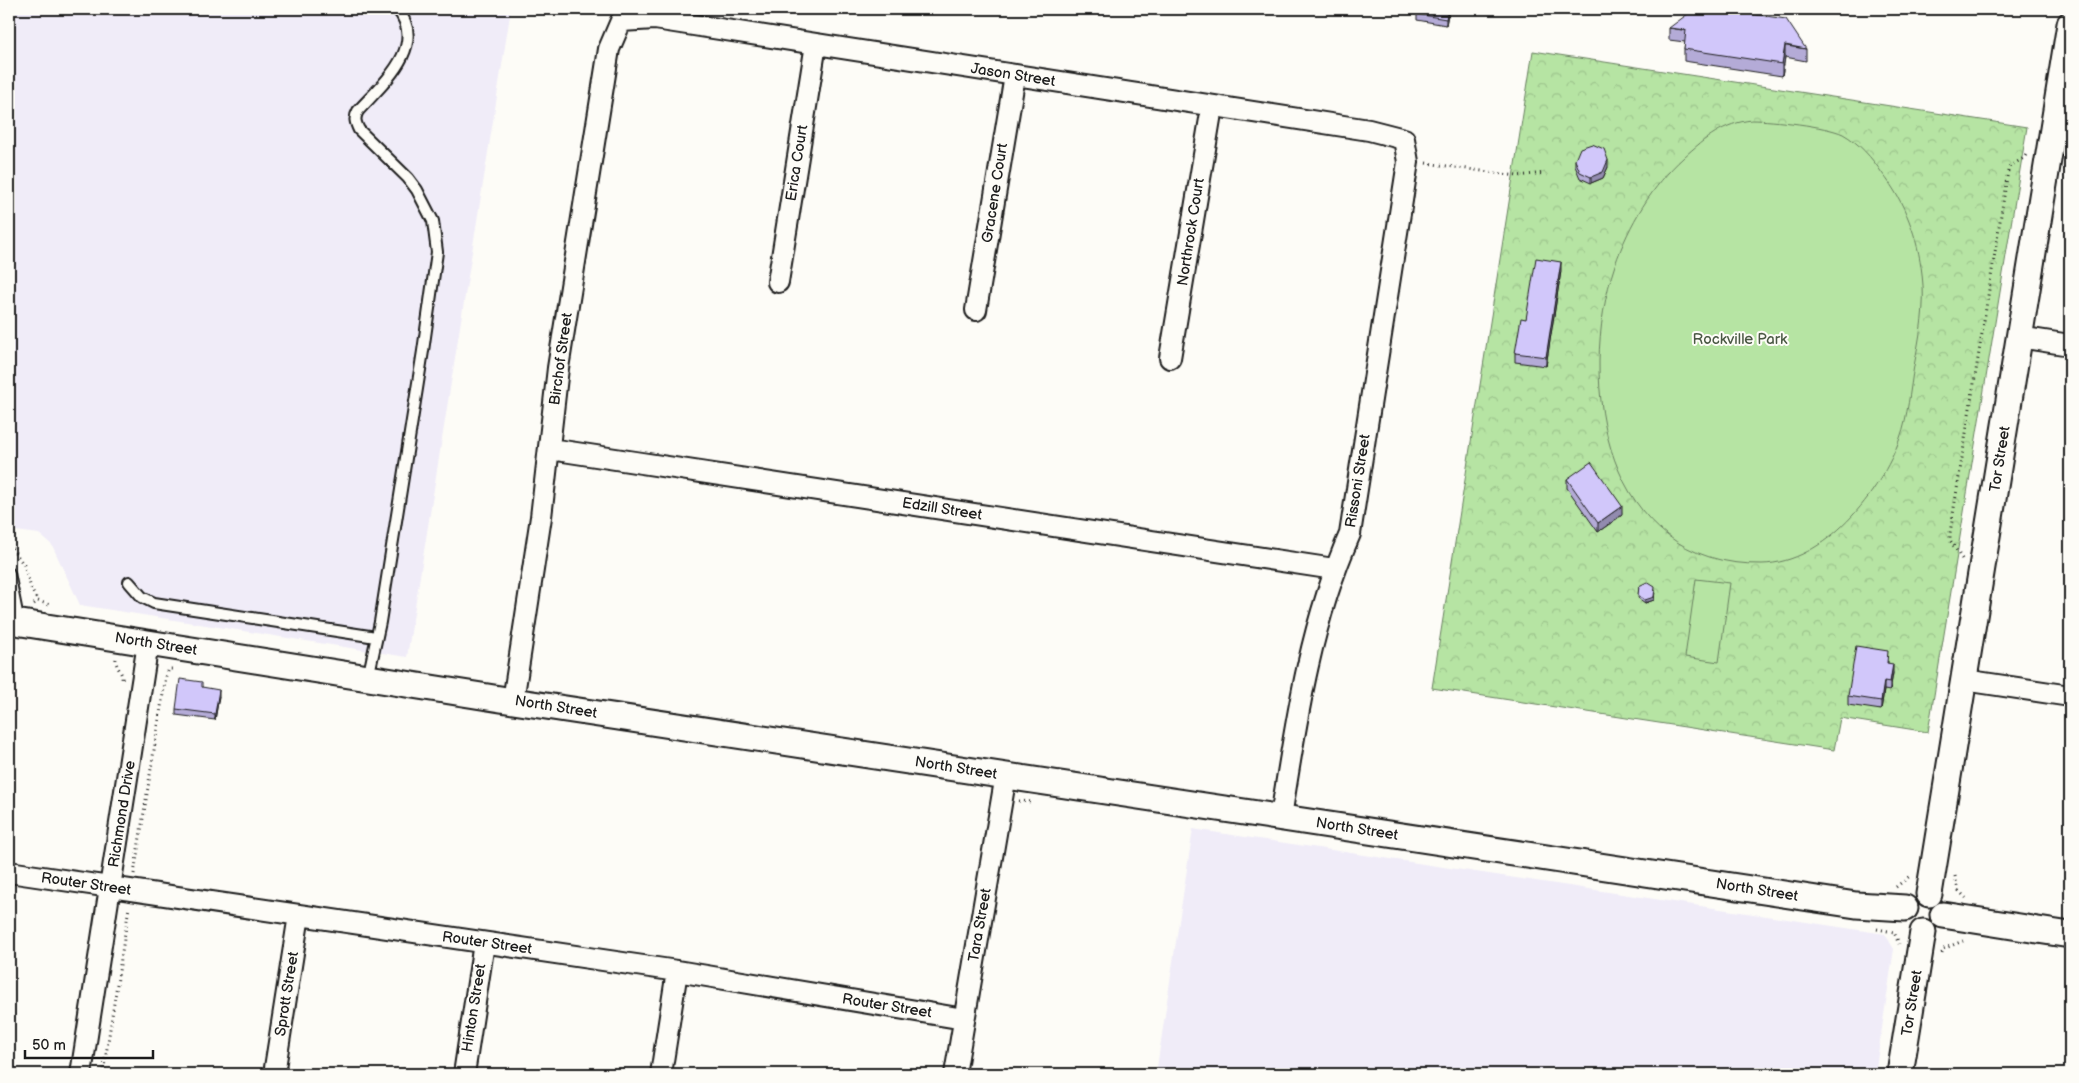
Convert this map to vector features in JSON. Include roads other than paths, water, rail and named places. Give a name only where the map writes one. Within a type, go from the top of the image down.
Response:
[{"type":"street","name":"Jason Street","points":[[621,21],[656,19],[1369,130],[1404,139]]},
{"type":"street","name":"Birchof Street","points":[[512,701],[550,449],[558,368],[609,49],[621,21]]},
{"type":"street","name":"Tor Street","points":[[1929,894],[2070,24]]},
{"type":"street","name":"Erica Court","points":[[778,282],[816,44]]},
{"type":"street","name":"Gracene Court","points":[[976,310],[1015,75]]},
{"type":"street","name":"Northrock Court","points":[[1170,358],[1212,107]]},
{"type":"street","name":"Rissoni Street","points":[[1281,817],[1304,681],[1334,570],[1350,534],[1408,162],[1404,139]]},
{"type":"street","points":[[2020,337],[2070,345]]},
{"type":"street","name":"Edzill Street","points":[[550,449],[1334,570]]},
{"type":"street","name":"North Street","points":[[14,622],[512,701],[1856,905],[1898,898]]},
{"type":"street","name":"Richmond Drive","points":[[81,1074],[148,643]]},
{"type":"street","points":[[1964,680],[2070,696]]},
{"type":"street","name":"Tara Street","points":[[955,1074],[1006,775]]},
{"type":"street","name":"Router Street","points":[[9,872],[677,971],[964,1019]]},
{"type":"street","points":[[1920,894],[1929,894],[1936,898],[1942,906],[1943,915],[1939,925],[1930,931],[1923,932],[1910,927],[1906,922],[1898,898],[1912,897],[1920,894]]},
{"type":"street","name":"Sprott Street","points":[[274,1074],[299,915]]},
{"type":"street","points":[[1943,915],[2070,936]]},
{"type":"street","name":"Tor Street","points":[[1900,1074],[1923,932]]},
{"type":"street","name":"Hinton Street","points":[[464,1074],[484,943]]},
{"type":"street","points":[[661,1074],[677,971]]},
{"type":"lane","points":[[368,678],[424,351],[437,252],[433,221],[417,190],[408,178],[359,130],[355,117],[358,111],[396,70],[402,59],[405,49],[406,30],[404,20],[397,9]]},
{"type":"lane","points":[[9,573],[14,622]]},
{"type":"lane","points":[[128,582],[142,597],[154,603],[376,637]]},
{"type":"park label","name":"Rockville Park","points":[[1740,339]]}]
